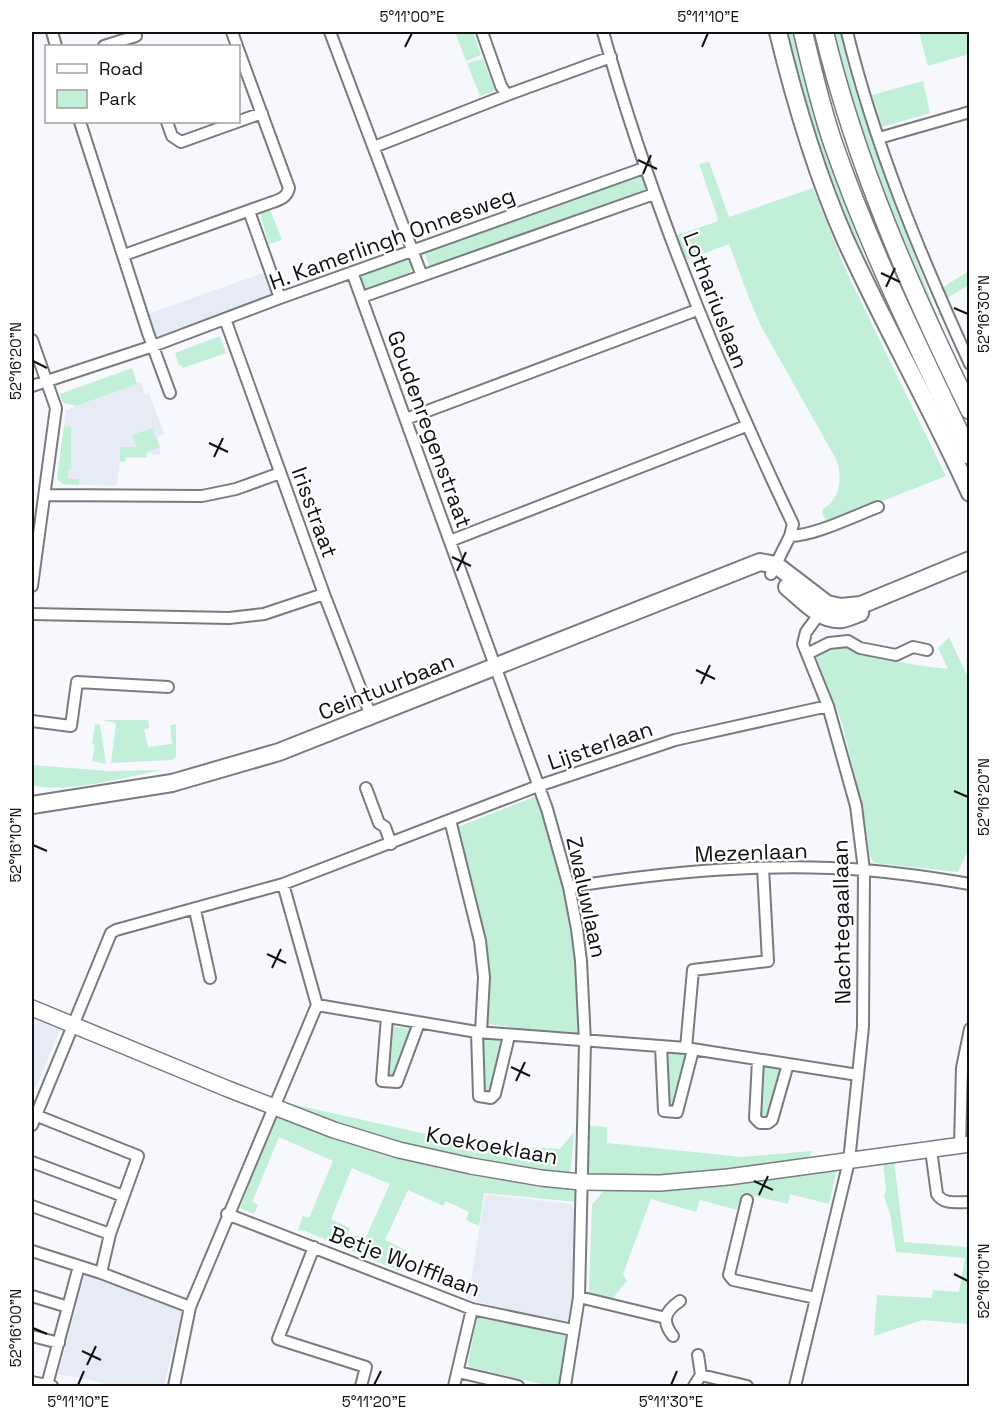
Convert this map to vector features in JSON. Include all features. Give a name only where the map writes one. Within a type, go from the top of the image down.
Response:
[{"type":"highway","points":[[803,32],[833,143],[855,203],[897,303],[969,455]]},
{"type":"highway","points":[[824,32],[842,101],[876,200],[939,347],[969,410]]},
{"type":"main road","points":[[778,32],[799,112],[845,239],[969,493]]},
{"type":"main road","points":[[969,560],[861,605],[823,609],[830,618],[843,619],[969,571]]},
{"type":"main road","name":"Ceintuurbaan","points":[[32,805],[172,783],[279,752],[746,569],[773,570],[780,580],[823,609]]},
{"type":"street","points":[[330,32],[422,276]]},
{"type":"street","points":[[482,32],[501,86],[507,95]]},
{"type":"street","name":"Lothariuslaan","points":[[603,32],[645,168],[697,310],[746,426],[793,524],[790,536]]},
{"type":"street","points":[[847,32],[879,138],[927,269],[969,364]]},
{"type":"street","points":[[108,45],[136,38]]},
{"type":"street","points":[[124,255],[249,211],[285,197],[288,193],[289,188],[240,53]]},
{"type":"street","points":[[374,147],[610,57]]},
{"type":"street","points":[[879,138],[969,112]]},
{"type":"street","points":[[240,121],[262,113]]},
{"type":"street","points":[[80,123],[170,393]]},
{"type":"street","points":[[167,123],[172,136],[181,142],[234,123]]},
{"type":"street","name":"H. Kamerlingh Onnesweg","points":[[32,386],[153,346],[280,298],[645,168]]},
{"type":"street","name":"H. Kamerlingh Onnesweg","points":[[362,297],[654,194]]},
{"type":"street","points":[[249,211],[280,298]]},
{"type":"street","name":"Goudenregenstraat","points":[[352,272],[495,666]]},
{"type":"street","points":[[406,419],[697,310]]},
{"type":"street","name":"Irisstraat","points":[[225,319],[371,717]]},
{"type":"street","points":[[32,340],[56,408],[32,586]]},
{"type":"street","points":[[450,541],[746,426]]},
{"type":"street","points":[[45,495],[202,496],[236,489],[280,473]]},
{"type":"street","points":[[773,570],[790,536],[814,532],[878,507]]},
{"type":"street","points":[[32,614],[229,618],[264,614],[324,594]]},
{"type":"street","name":"Nachtegaallaan","points":[[795,1386],[849,1161],[863,1027],[864,870],[856,806],[828,706],[807,654],[803,637],[823,609]]},
{"type":"street","points":[[807,654],[829,643],[848,641],[860,648],[896,655],[913,647],[927,650]]},
{"type":"street","name":"Zwaluwlaan","points":[[495,666],[547,809],[569,887],[581,961],[585,1042],[579,1296],[565,1386]]},
{"type":"street","points":[[32,721],[71,726],[77,682],[168,687]]},
{"type":"street","name":"Lijsterlaan","points":[[73,1024],[111,933],[116,930],[283,884],[538,786],[675,740],[828,706]]},
{"type":"street","points":[[366,788],[379,823],[385,827],[391,844]]},
{"type":"street","points":[[450,820],[480,941],[484,977],[479,1032],[479,1096],[491,1098],[495,1094],[510,1036]]},
{"type":"street","points":[[661,1046],[664,1111],[677,1112],[690,1049],[693,970],[768,961],[763,868]]},
{"type":"street","name":"Mezenlaan","points":[[569,887],[638,876],[763,868],[864,870],[969,884]]},
{"type":"street","points":[[174,1386],[190,1307],[227,1214],[317,1005],[283,884]]},
{"type":"street","points":[[195,910],[210,978]]},
{"type":"street","points":[[317,1005],[479,1032],[690,1049],[858,1075]]},
{"type":"street","name":"Koekoeklaan","points":[[32,1008],[334,1130],[399,1150],[471,1166],[581,1182],[671,1182],[728,1177],[965,1145]]},
{"type":"street","points":[[387,1017],[382,1081],[397,1082],[419,1023]]},
{"type":"street","points":[[73,1024],[33,1120],[138,1156],[110,1234],[101,1272]]},
{"type":"street","points":[[965,1145],[962,1068],[969,1029]]},
{"type":"street","points":[[758,1060],[755,1118],[760,1123],[768,1124],[772,1120],[788,1064]]},
{"type":"street","points":[[931,1149],[939,1198],[944,1201],[969,1202]]},
{"type":"street","points":[[32,1162],[123,1196]]},
{"type":"street","points":[[747,1200],[729,1275],[734,1280],[816,1298]]},
{"type":"street","points":[[32,1206],[110,1234]]},
{"type":"street","name":"Betje Wolfflaan","points":[[227,1214],[472,1309],[573,1330]]},
{"type":"street","points":[[314,1247],[278,1339],[366,1367],[361,1386]]},
{"type":"street","points":[[32,1251],[101,1272],[190,1307]]},
{"type":"street","points":[[32,1382],[50,1386],[79,1266]]},
{"type":"street","points":[[32,1296],[68,1307]]},
{"type":"street","points":[[579,1296],[666,1318]]},
{"type":"street","points":[[673,1336],[667,1328],[666,1318],[672,1306],[680,1301]]},
{"type":"street","points":[[454,1386],[472,1309]]},
{"type":"street","points":[[32,1335],[59,1343]]},
{"type":"street","points":[[694,1386],[701,1375],[698,1355]]},
{"type":"street","points":[[458,1372],[518,1386]]},
{"type":"street","points":[[701,1375],[747,1386]]},
{"type":"shaded area","points":[[266,272],[273,292],[271,296],[164,337],[154,334],[145,315]]},
{"type":"shaded area","points":[[141,382],[145,395],[149,393],[164,434],[157,437],[160,455],[147,454],[147,458],[126,458],[126,462],[120,462],[117,486],[63,484],[57,479],[66,410]]},
{"type":"shaded area","points":[[32,1018],[60,1030],[36,1088],[32,1086]]},
{"type":"shaded area","points":[[485,1194],[571,1204],[575,1212],[576,1237],[575,1276],[569,1321],[523,1314],[468,1299]]},
{"type":"shaded area","points":[[85,1274],[182,1309],[164,1386],[119,1386],[58,1374]]},
{"type":"green space","points":[[455,32],[473,32],[481,55],[466,61]]},
{"type":"green space","points":[[785,32],[794,32],[831,163],[864,256],[819,146]]},
{"type":"green space","points":[[833,32],[841,32],[860,104],[943,330],[939,327],[866,145]]},
{"type":"green space","points":[[919,32],[969,32],[969,54],[928,66]]},
{"type":"green space","points":[[483,59],[495,91],[480,96],[467,63]]},
{"type":"green space","points":[[923,81],[930,113],[882,127],[872,95]]},
{"type":"green space","points":[[709,162],[729,217],[813,188],[847,273],[946,476],[827,523],[822,513],[839,488],[837,461],[761,326],[729,244],[686,260],[677,235],[716,222],[718,219],[699,164]]},
{"type":"green space","points":[[641,174],[646,189],[642,192],[430,268],[424,251]]},
{"type":"green space","points":[[270,209],[282,240],[269,244],[261,218],[262,213]]},
{"type":"green space","points":[[405,259],[410,262],[412,268],[409,273],[368,289],[361,286],[358,281],[359,275]]},
{"type":"green space","points":[[969,271],[969,285],[947,298],[943,287]]},
{"type":"green space","points":[[220,336],[226,353],[183,368],[179,365],[175,353]]},
{"type":"green space","points":[[132,368],[137,384],[76,406],[63,403],[60,394]]},
{"type":"green space","points":[[64,426],[71,427],[71,470],[68,470],[68,479],[79,479],[79,485],[63,484],[57,479]]},
{"type":"green space","points":[[152,428],[160,447],[147,452],[147,457],[126,457],[125,461],[120,461],[120,447],[137,447],[132,435]]},
{"type":"green space","points":[[949,637],[970,682],[969,848],[958,872],[874,863],[870,856],[864,815],[842,723],[816,656],[830,647],[845,645],[853,651],[915,665],[948,669],[938,648]]},
{"type":"green space","points":[[102,720],[148,720],[149,728],[144,729],[148,747],[172,744],[170,725],[176,724],[176,757],[172,760],[111,763],[116,723]]},
{"type":"green space","points":[[95,724],[100,725],[106,764],[92,761]]},
{"type":"green space","points":[[32,765],[108,771],[162,770],[96,784],[46,787],[32,785]]},
{"type":"green space","points":[[537,796],[540,799],[565,883],[578,973],[580,1035],[487,1024],[489,987],[486,949],[455,828]]},
{"type":"green space","points":[[392,1026],[411,1029],[411,1032],[391,1078],[387,1073]]},
{"type":"green space","points":[[486,1037],[501,1039],[501,1041],[492,1085],[489,1092],[485,1093],[482,1090],[483,1042]]},
{"type":"green space","points":[[669,1052],[684,1054],[687,1057],[677,1106],[669,1109],[667,1056]]},
{"type":"green space","points":[[766,1064],[782,1066],[782,1069],[767,1117],[762,1118],[759,1115],[763,1067]]},
{"type":"green space","points":[[283,1102],[466,1143],[560,1149],[574,1132],[571,1169],[569,1173],[517,1168],[432,1153],[357,1131],[283,1104]]},
{"type":"green space","points":[[277,1114],[572,1187],[577,1202],[484,1193],[479,1226],[466,1220],[469,1212],[446,1201],[443,1206],[408,1190],[385,1240],[407,1251],[399,1271],[350,1250],[356,1235],[365,1239],[390,1184],[352,1168],[331,1219],[350,1228],[343,1247],[298,1230],[303,1216],[309,1218],[333,1161],[279,1137],[252,1202],[258,1205],[254,1214],[240,1208]]},
{"type":"green space","points":[[586,1125],[607,1127],[607,1143],[742,1157],[812,1151],[809,1158],[697,1174],[595,1178],[586,1168]]},
{"type":"green space","points":[[894,1160],[904,1242],[969,1247],[967,1324],[923,1320],[874,1336],[877,1295],[932,1298],[933,1290],[959,1292],[965,1258],[896,1252],[890,1213],[884,1196],[886,1190],[883,1162]]},
{"type":"green space","points":[[837,1169],[829,1204],[790,1194],[788,1204],[742,1193],[737,1210],[700,1200],[696,1212],[651,1199],[623,1274],[627,1281],[612,1299],[589,1292],[592,1205],[605,1189]]},
{"type":"green space","points":[[481,1316],[568,1338],[559,1386],[550,1386],[469,1367],[477,1318]]}]
